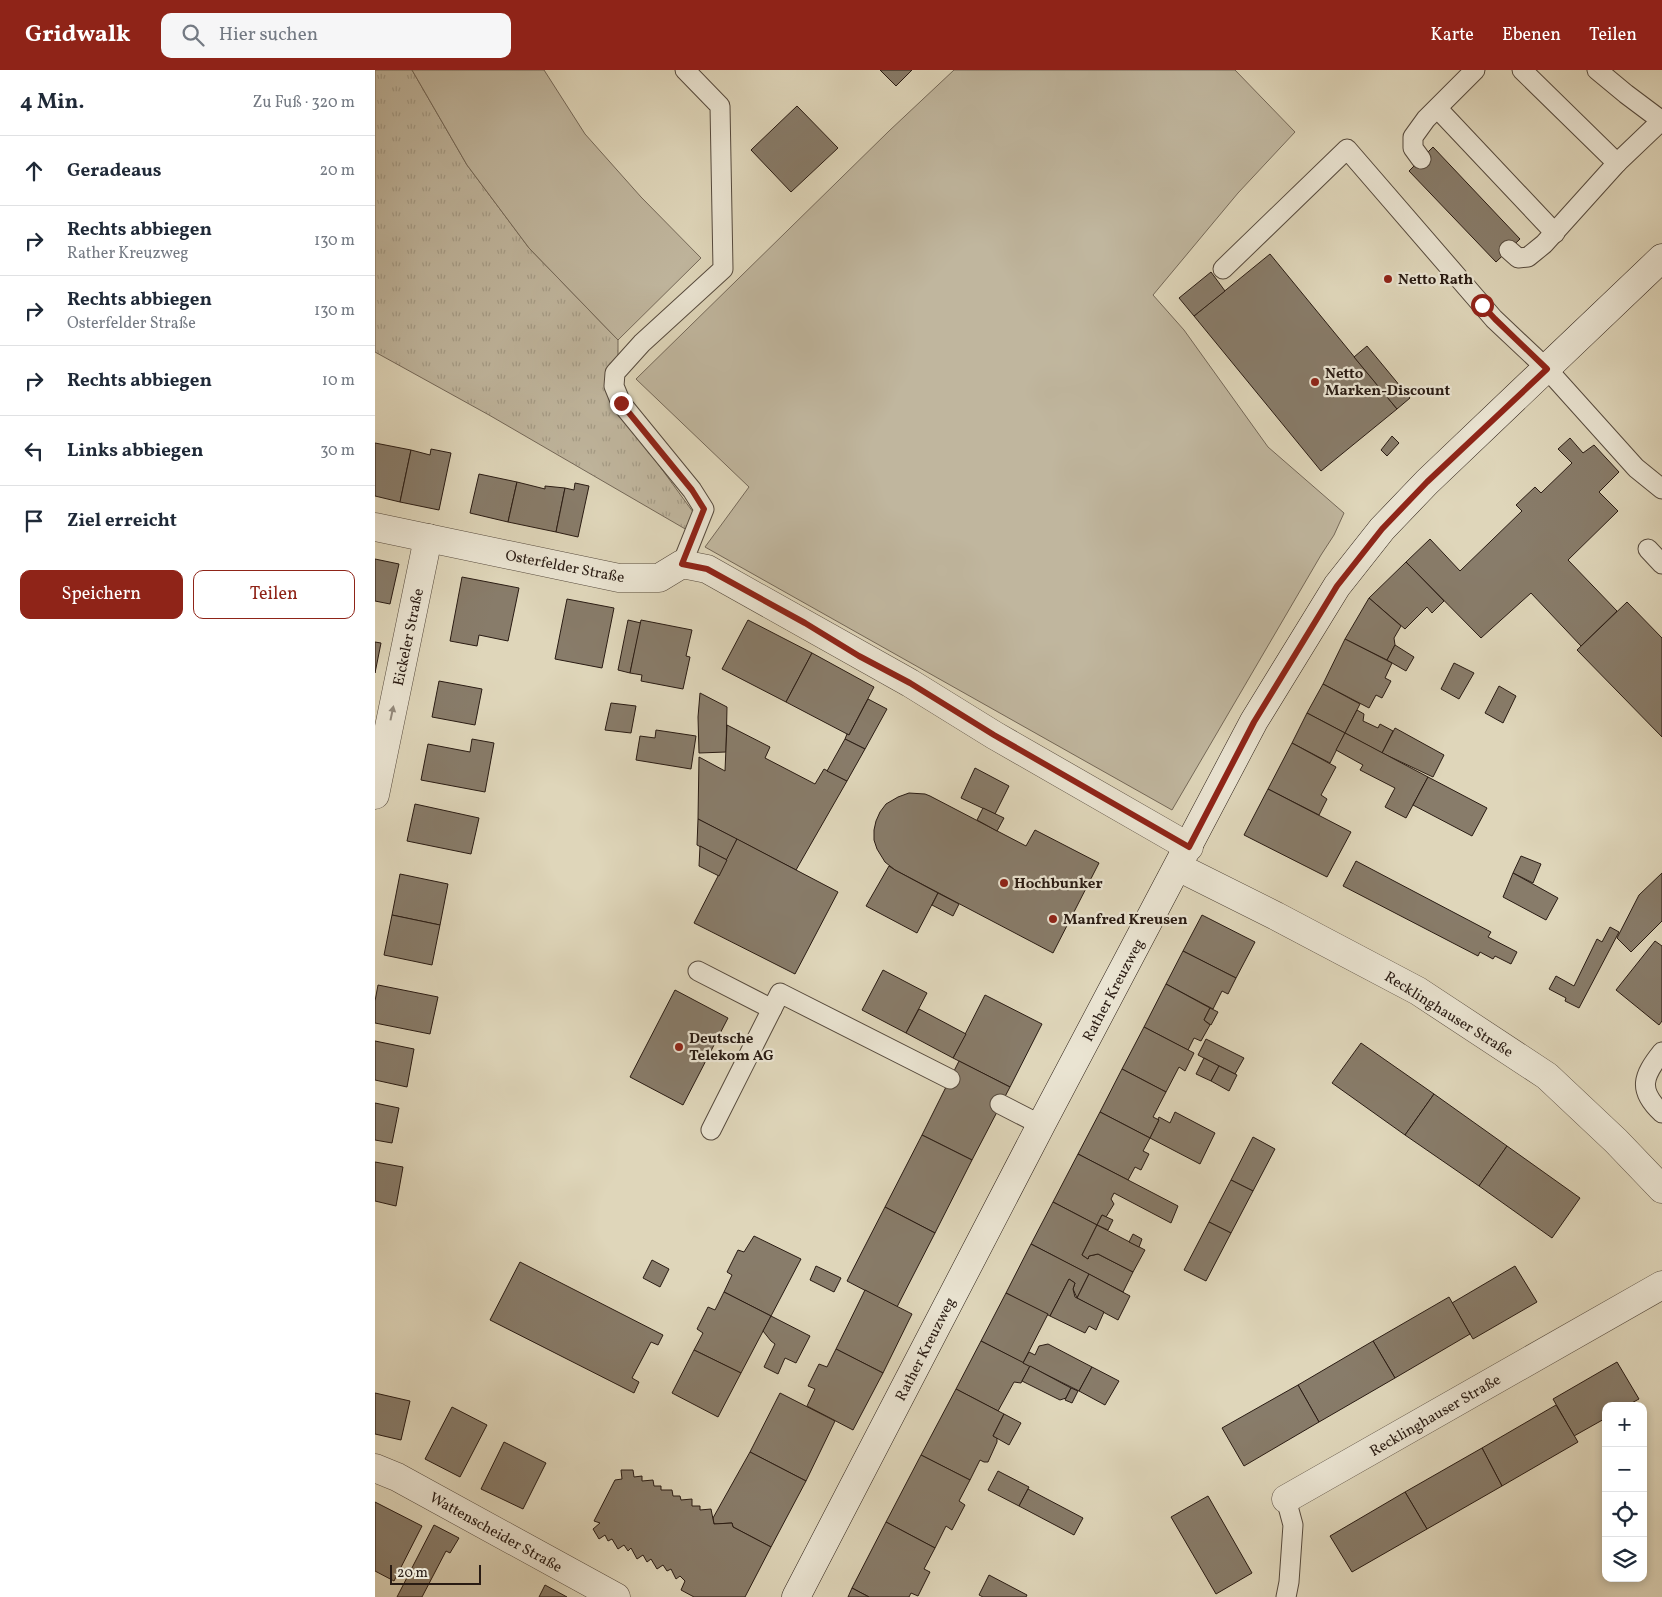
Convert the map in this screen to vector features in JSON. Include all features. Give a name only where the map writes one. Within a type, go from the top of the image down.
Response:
[{"type":"street","name":"Rather Kreuzweg","points":[[796,1597],[1041,1125],[1254,722],[1337,586],[1382,529],[1421,489],[1662,258]]},
{"type":"street","name":"Osterfelder Straße","points":[[375,527],[619,578],[659,578],[682,564]]},
{"type":"street","name":"Eickeler Straße","points":[[375,795],[428,538]]},
{"type":"street","points":[[682,564],[707,569],[910,683],[1183,857]]},
{"type":"street","name":"Recklinghauser Straße","points":[[1183,857],[1276,916],[1418,991],[1547,1076],[1616,1141],[1662,1189]]},
{"type":"street","name":"Recklinghauser Straße","points":[[1287,1500],[1662,1285]]},
{"type":"street","name":"Wattenscheider Straße","points":[[375,1468],[397,1477],[616,1597]]},
{"type":"lane","points":[[682,564],[704,509],[692,490],[621,403],[614,386],[615,373],[642,343],[723,269],[720,106],[685,70]]},
{"type":"lane","points":[[1421,159],[1413,148],[1413,137],[1432,114],[1475,70]]},
{"type":"lane","points":[[1522,70],[1617,163]]},
{"type":"lane","points":[[1509,250],[1518,258],[1528,256],[1549,238],[1617,163],[1662,120],[1597,70]]},
{"type":"lane","points":[[1432,114],[1549,238]]},
{"type":"lane","points":[[1223,269],[1347,149],[1495,319],[1547,369],[1636,468],[1662,490]]},
{"type":"lane","points":[[1647,549],[1662,564]]},
{"type":"lane","points":[[698,971],[772,1009]]},
{"type":"lane","points":[[711,1130],[780,993],[950,1079]]},
{"type":"lane","points":[[1662,1052],[1649,1069],[1644,1085],[1653,1105],[1662,1113]]},
{"type":"lane","points":[[1001,1104],[1041,1125]]},
{"type":"lane","points":[[1286,1597],[1289,1582],[1293,1525],[1287,1500]]},
{"type":"green space","points":[[375,70],[412,70],[467,165],[529,248],[618,340],[618,409],[693,512],[687,530],[489,415],[375,352]]},
{"type":"green space","points":[[412,70],[544,70],[585,134],[641,197],[701,258],[618,340],[529,248],[467,165]]},
{"type":"green space","points":[[954,70],[1235,70],[1295,132],[1238,193],[1153,295],[1184,330],[1268,447],[1344,513],[1334,535],[1172,810],[705,547],[749,487],[636,379],[889,131]]},
{"type":"building","points":[[880,70],[912,70],[896,86]]},
{"type":"building","points":[[797,106],[838,148],[791,192],[751,150]]},
{"type":"building","points":[[1433,147],[1520,239],[1496,262],[1409,171]]},
{"type":"building","points":[[1270,254],[1397,409],[1321,471],[1194,316]]},
{"type":"building","points":[[1211,272],[1225,291],[1194,316],[1179,298]]},
{"type":"building","points":[[1367,346],[1410,398],[1397,409],[1354,357]]},
{"type":"building","points":[[1392,436],[1399,443],[1387,456],[1381,450]]},
{"type":"building","points":[[1570,438],[1583,453],[1594,445],[1619,472],[1599,492],[1618,511],[1568,560],[1617,611],[1581,646],[1531,593],[1481,638],[1406,562],[1430,539],[1460,571],[1522,511],[1516,505],[1535,487],[1541,493],[1572,463],[1558,449]]},
{"type":"building","points":[[375,443],[411,450],[400,502],[375,496]]},
{"type":"building","points":[[431,449],[451,453],[439,510],[400,502],[411,450],[430,455]]},
{"type":"building","points":[[479,474],[517,482],[508,522],[470,513]]},
{"type":"building","points":[[517,482],[545,489],[545,486],[565,488],[556,532],[508,522]]},
{"type":"building","points":[[575,483],[589,486],[578,537],[556,532],[565,488],[574,490]]},
{"type":"building","points":[[375,559],[399,564],[390,604],[375,601]]},
{"type":"building","points":[[1406,562],[1444,601],[1432,613],[1427,607],[1405,629],[1369,598]]},
{"type":"building","points":[[462,577],[519,588],[508,641],[479,635],[477,646],[450,641]]},
{"type":"building","points":[[1369,598],[1401,626],[1394,638],[1395,645],[1387,660],[1345,639]]},
{"type":"building","points":[[567,599],[614,608],[602,668],[555,659]]},
{"type":"building","points":[[1627,602],[1662,638],[1662,737],[1577,650]]},
{"type":"building","points":[[628,620],[641,623],[630,673],[618,670]]},
{"type":"building","points":[[641,620],[692,630],[686,656],[690,657],[683,689],[641,681],[642,675],[630,673]]},
{"type":"building","points":[[748,620],[812,653],[786,702],[722,669]]},
{"type":"building","points":[[1345,639],[1392,663],[1385,678],[1391,681],[1382,698],[1376,695],[1369,708],[1323,684]]},
{"type":"building","points":[[375,642],[381,643],[375,673]]},
{"type":"building","points":[[1395,645],[1414,657],[1406,671],[1387,660]]},
{"type":"building","points":[[812,653],[874,687],[849,735],[786,702]]},
{"type":"building","points":[[1454,663],[1474,673],[1459,699],[1441,689]]},
{"type":"building","points":[[439,681],[482,689],[475,725],[432,717]]},
{"type":"building","points":[[1323,684],[1360,704],[1345,733],[1307,713]]},
{"type":"building","points":[[1499,686],[1516,696],[1503,723],[1485,713]]},
{"type":"building","points":[[700,693],[727,707],[726,752],[699,753],[698,717]]},
{"type":"building","points":[[868,699],[887,709],[865,749],[845,739]]},
{"type":"building","points":[[611,703],[636,706],[631,733],[605,730]]},
{"type":"building","points":[[1357,710],[1364,714],[1363,721],[1378,728],[1380,724],[1393,731],[1382,753],[1345,733]]},
{"type":"building","points":[[1307,713],[1345,733],[1330,763],[1292,743]]},
{"type":"building","points":[[727,725],[770,747],[765,758],[815,784],[824,769],[847,781],[796,870],[698,819],[699,757],[725,771]]},
{"type":"building","points":[[1395,728],[1444,755],[1433,777],[1382,753]]},
{"type":"building","points":[[656,730],[696,736],[691,769],[636,760],[640,736],[655,738]]},
{"type":"building","points":[[1345,733],[1428,777],[1406,818],[1385,807],[1395,788],[1360,770],[1363,765],[1336,750]]},
{"type":"building","points":[[472,739],[494,743],[485,792],[421,780],[428,744],[470,752]]},
{"type":"building","points":[[845,739],[865,749],[847,781],[827,771]]},
{"type":"building","points":[[1292,743],[1336,767],[1321,795],[1327,799],[1319,815],[1268,789]]},
{"type":"building","points":[[975,768],[1009,786],[995,814],[961,798]]},
{"type":"building","points":[[1428,777],[1487,808],[1472,836],[1413,805]]},
{"type":"building","points":[[1268,789],[1351,832],[1327,877],[1244,835]]},
{"type":"building","name":"Hochbunker","points":[[909,793],[930,796],[1026,846],[1035,830],[1099,863],[1053,953],[895,870],[885,862],[874,840],[876,821],[886,804]]},
{"type":"building","points":[[415,804],[479,818],[471,854],[407,841]]},
{"type":"building","points":[[983,808],[1004,818],[997,831],[977,820]]},
{"type":"building","points":[[698,819],[737,839],[727,860],[697,845]]},
{"type":"building","points":[[737,839],[838,892],[795,974],[694,923]]},
{"type":"building","points":[[700,846],[727,860],[719,876],[699,866]]},
{"type":"building","points":[[1521,856],[1541,864],[1533,883],[1513,873]]},
{"type":"building","points":[[1356,861],[1491,932],[1488,937],[1517,952],[1511,964],[1495,956],[1493,959],[1480,952],[1478,956],[1343,886]]},
{"type":"building","points":[[889,866],[938,893],[917,933],[866,906]]},
{"type":"building","points":[[1513,873],[1558,898],[1546,920],[1503,897]]},
{"type":"building","points":[[1662,873],[1662,921],[1631,952],[1617,938],[1639,895]]},
{"type":"building","points":[[400,874],[448,884],[440,925],[392,915]]},
{"type":"building","points":[[938,893],[959,904],[953,916],[932,905]]},
{"type":"building","points":[[392,915],[440,925],[432,965],[384,955]]},
{"type":"building","points":[[1202,915],[1255,942],[1236,978],[1183,951]]},
{"type":"building","points":[[1610,927],[1619,932],[1579,1008],[1565,1001],[1566,998],[1549,989],[1556,976],[1574,986],[1597,939],[1602,942]]},
{"type":"building","points":[[1655,941],[1662,946],[1662,1021],[1659,1025],[1616,990]]},
{"type":"building","points":[[1183,951],[1236,978],[1228,994],[1222,991],[1213,1009],[1166,984]]},
{"type":"building","points":[[883,970],[927,993],[906,1033],[862,1010]]},
{"type":"building","points":[[1166,984],[1210,1008],[1204,1020],[1210,1025],[1201,1041],[1194,1038],[1188,1050],[1144,1027]]},
{"type":"building","points":[[378,985],[438,997],[430,1034],[375,1023],[375,1001]]},
{"type":"building","name":"Deutsche Telekom AG","points":[[675,990],[728,1018],[683,1105],[630,1077]]},
{"type":"building","points":[[985,995],[1042,1024],[1010,1087],[953,1058]]},
{"type":"building","points":[[1210,1008],[1218,1012],[1211,1025],[1204,1020]]},
{"type":"building","points":[[919,1009],[966,1034],[953,1058],[906,1033]]},
{"type":"building","points":[[1144,1027],[1194,1053],[1185,1071],[1179,1067],[1166,1092],[1122,1069]]},
{"type":"building","points":[[1206,1039],[1244,1058],[1235,1074],[1198,1055]]},
{"type":"building","points":[[375,1041],[414,1049],[407,1087],[375,1080]]},
{"type":"building","points":[[1361,1043],[1434,1094],[1405,1135],[1332,1083]]},
{"type":"building","points":[[1204,1058],[1219,1066],[1211,1081],[1196,1074]]},
{"type":"building","points":[[959,1061],[1010,1087],[972,1160],[922,1135]]},
{"type":"building","points":[[1219,1066],[1237,1075],[1229,1091],[1211,1081]]},
{"type":"building","points":[[1122,1069],[1166,1092],[1153,1117],[1159,1120],[1150,1138],[1100,1112]]},
{"type":"building","points":[[1434,1094],[1507,1146],[1479,1186],[1405,1135]]},
{"type":"building","points":[[375,1103],[399,1108],[392,1143],[375,1140]]},
{"type":"building","points":[[1100,1112],[1150,1138],[1143,1151],[1149,1154],[1141,1170],[1135,1167],[1128,1180],[1078,1154]]},
{"type":"building","points":[[1175,1112],[1215,1133],[1200,1164],[1150,1138],[1159,1117],[1170,1123]]},
{"type":"building","points":[[922,1135],[972,1160],[935,1233],[885,1207]]},
{"type":"building","points":[[1253,1137],[1275,1149],[1253,1191],[1231,1180]]},
{"type":"building","points":[[1507,1146],[1580,1198],[1552,1238],[1479,1186]]},
{"type":"building","points":[[1078,1154],[1178,1206],[1171,1223],[1114,1193],[1111,1199],[1114,1204],[1106,1217],[1102,1215],[1097,1225],[1053,1202]]},
{"type":"building","points":[[375,1162],[403,1167],[396,1206],[375,1201]]},
{"type":"building","points":[[1231,1180],[1253,1191],[1231,1233],[1209,1222]]},
{"type":"building","points":[[1053,1202],[1097,1225],[1082,1255],[1088,1259],[1089,1256],[1098,1254],[1133,1272],[1123,1292],[1031,1244]]},
{"type":"building","points":[[885,1207],[935,1233],[897,1307],[847,1281]]},
{"type":"building","points":[[1102,1215],[1113,1220],[1108,1230],[1097,1225]]},
{"type":"building","points":[[1209,1222],[1231,1233],[1206,1281],[1184,1270]]},
{"type":"building","points":[[1097,1225],[1145,1250],[1133,1272],[1098,1254],[1089,1256],[1088,1259],[1082,1255]]},
{"type":"building","points":[[1133,1234],[1142,1239],[1139,1247],[1129,1242]]},
{"type":"building","points":[[754,1236],[801,1259],[771,1316],[724,1292],[732,1275],[727,1272],[738,1250],[744,1252]]},
{"type":"building","points":[[1031,1244],[1089,1274],[1077,1298],[1073,1289],[1075,1283],[1069,1279],[1050,1316],[1006,1293]]},
{"type":"building","points":[[652,1260],[669,1269],[660,1287],[643,1278]]},
{"type":"building","points":[[520,1262],[663,1335],[658,1345],[651,1342],[632,1378],[639,1382],[634,1393],[490,1320]]},
{"type":"building","points":[[816,1266],[841,1278],[834,1292],[810,1280]]},
{"type":"building","points":[[1515,1266],[1537,1302],[1473,1339],[1452,1303]]},
{"type":"building","points":[[1089,1274],[1130,1296],[1118,1320],[1077,1298]]},
{"type":"building","points":[[1069,1279],[1075,1283],[1073,1289],[1075,1297],[1104,1312],[1096,1330],[1089,1326],[1085,1333],[1050,1316]]},
{"type":"building","points":[[865,1290],[912,1314],[883,1373],[836,1349]]},
{"type":"building","points":[[724,1292],[771,1316],[741,1373],[694,1350],[703,1333],[697,1329],[708,1307],[715,1310]]},
{"type":"building","points":[[1006,1293],[1048,1314],[1023,1363],[981,1341]]},
{"type":"building","points":[[1449,1297],[1470,1334],[1395,1378],[1373,1341]]},
{"type":"building","points":[[771,1316],[810,1336],[796,1363],[785,1358],[778,1374],[764,1367],[775,1344],[763,1331]]},
{"type":"building","points":[[981,1341],[1030,1366],[1021,1383],[1014,1382],[998,1411],[956,1389]]},
{"type":"building","points":[[1373,1341],[1395,1378],[1319,1422],[1298,1385]]},
{"type":"building","points":[[1048,1344],[1092,1367],[1079,1391],[1023,1363],[1029,1352],[1035,1355],[1039,1346]]},
{"type":"building","points":[[836,1349],[883,1373],[853,1430],[807,1406],[815,1389],[808,1386],[819,1364],[827,1367]]},
{"type":"building","points":[[694,1350],[741,1373],[718,1417],[672,1393]]},
{"type":"building","points":[[1617,1362],[1639,1399],[1633,1402],[1602,1402],[1602,1420],[1574,1436],[1553,1399]]},
{"type":"building","points":[[1030,1366],[1071,1388],[1066,1398],[1060,1400],[1022,1381]]},
{"type":"building","points":[[1092,1367],[1119,1381],[1105,1405],[1079,1391]]},
{"type":"building","points":[[1298,1385],[1319,1422],[1244,1466],[1222,1428]]},
{"type":"building","points":[[1071,1388],[1078,1391],[1072,1403],[1065,1400]]},
{"type":"building","points":[[956,1389],[1004,1414],[993,1436],[997,1438],[997,1442],[988,1462],[980,1460],[970,1480],[921,1455]]},
{"type":"building","points":[[375,1393],[410,1401],[401,1440],[375,1434]]},
{"type":"building","points":[[780,1393],[835,1421],[806,1481],[750,1452]]},
{"type":"building","points":[[1556,1405],[1578,1442],[1502,1486],[1482,1448]]},
{"type":"building","points":[[452,1407],[487,1425],[460,1477],[425,1459]]},
{"type":"building","points":[[1004,1414],[1021,1423],[1009,1445],[993,1436]]},
{"type":"building","points":[[504,1442],[546,1463],[523,1509],[481,1489]]},
{"type":"building","points":[[1482,1448],[1502,1486],[1427,1529],[1405,1492]]},
{"type":"building","points":[[750,1452],[806,1481],[771,1547],[733,1527],[732,1523],[714,1524],[713,1518]]},
{"type":"building","points":[[921,1455],[970,1480],[959,1501],[965,1505],[952,1530],[946,1526],[935,1548],[886,1522]]},
{"type":"building","points":[[621,1470],[633,1470],[634,1477],[642,1476],[642,1481],[653,1480],[654,1486],[661,1486],[661,1490],[672,1490],[673,1496],[680,1496],[681,1500],[692,1499],[692,1506],[700,1506],[700,1510],[711,1509],[714,1524],[732,1523],[733,1527],[771,1547],[745,1597],[694,1597],[681,1590],[685,1581],[680,1576],[676,1579],[671,1569],[667,1571],[663,1565],[657,1569],[651,1559],[647,1562],[643,1555],[637,1559],[631,1548],[628,1551],[624,1545],[618,1549],[612,1539],[608,1541],[605,1535],[599,1539],[593,1529],[600,1523],[594,1521],[615,1480],[622,1479]]},
{"type":"building","points":[[998,1471],[1029,1487],[1019,1506],[988,1490]]},
{"type":"building","points":[[1028,1489],[1083,1518],[1074,1535],[1019,1506]]},
{"type":"building","points":[[1405,1492],[1427,1529],[1352,1572],[1330,1536]]},
{"type":"building","points":[[1208,1496],[1252,1573],[1216,1594],[1171,1517]]},
{"type":"building","points":[[375,1502],[422,1526],[394,1581],[375,1571]]},
{"type":"building","points":[[886,1522],[935,1548],[924,1569],[930,1572],[918,1596],[911,1593],[909,1597],[869,1597],[852,1588]]},
{"type":"building","points":[[434,1525],[459,1538],[450,1553],[446,1551],[422,1597],[397,1597]]},
{"type":"building","points":[[989,1575],[1027,1595],[1026,1597],[983,1597],[979,1595]]},
{"type":"building","points":[[545,1585],[567,1597],[539,1597]]},
{"type":"building","points":[[852,1588],[869,1597],[848,1597]]},
{"type":"place","name":"Netto Rath","points":[[1388,279]]},
{"type":"place","name":"Netto Marken-Discount","points":[[1315,382]]},
{"type":"place","name":"Hochbunker","points":[[1004,883]]},
{"type":"place","name":"Manfred Kreusen","points":[[1053,919]]},
{"type":"place","name":"Deutsche Telekom AG","points":[[679,1047]]},
{"type":"route","points":[[621,403],[692,490],[704,509],[682,564],[707,569],[805,623],[859,656],[910,683],[994,735],[1189,847],[1254,722],[1337,586],[1382,529],[1427,482],[1547,369],[1482,305]]}]
